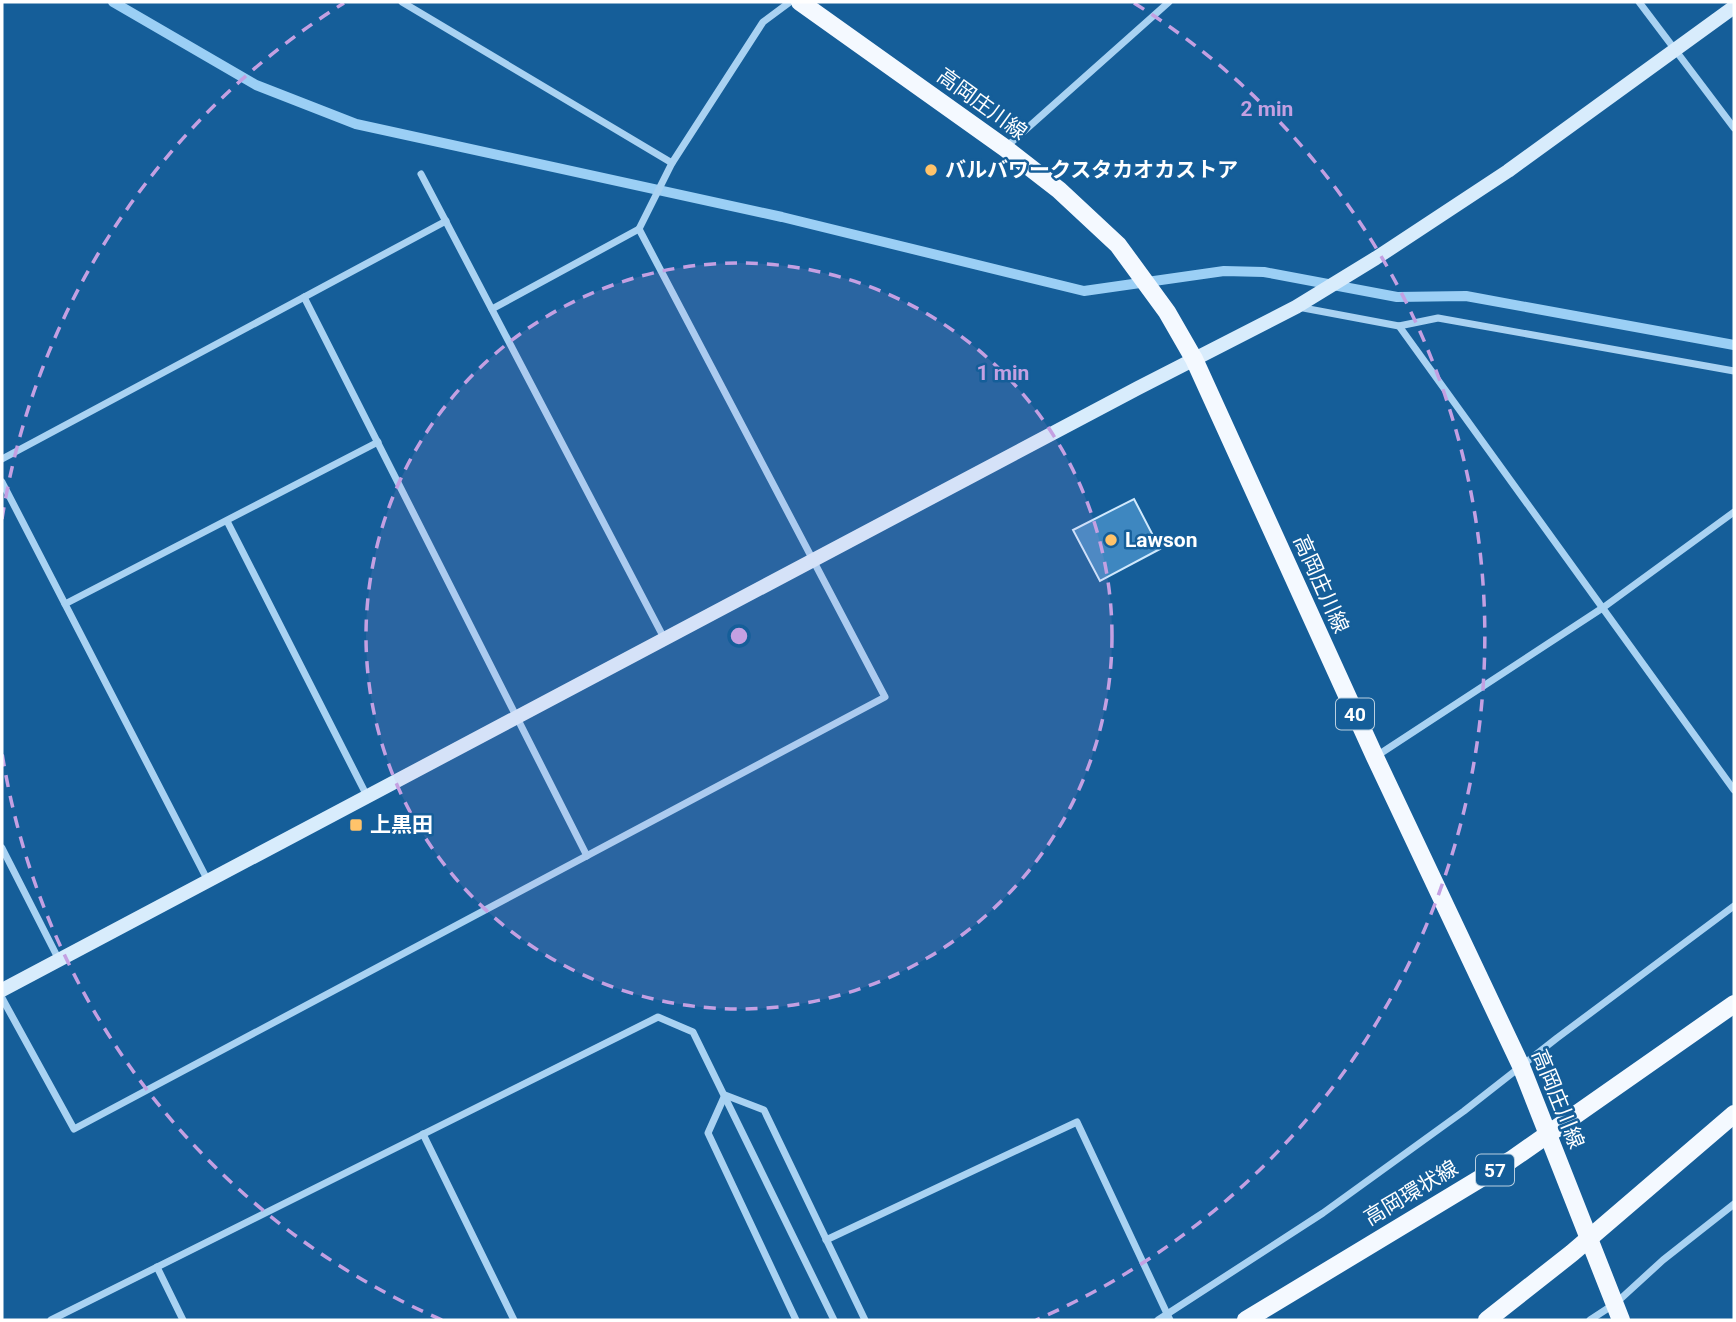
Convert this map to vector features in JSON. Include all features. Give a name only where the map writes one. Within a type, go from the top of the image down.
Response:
[{"type":"main road","name":"高岡庄川線","points":[[800,2],[1005,148],[1059,190],[1118,245],[1167,312],[1194,359],[1375,757],[1521,1066],[1619,1312]]},
{"type":"main road","name":"高岡環状線","points":[[1246,1320],[1511,1160],[1734,1004]]},
{"type":"main road","points":[[1487,1320],[1572,1253],[1734,1114]]},
{"type":"street","points":[[402,2],[672,163]]},
{"type":"street","points":[[492,309],[639,229],[672,163],[763,22],[790,2]]},
{"type":"street","points":[[1005,148],[1169,2]]},
{"type":"street","points":[[1639,2],[1734,128]]},
{"type":"street","points":[[2,990],[1296,307],[1508,172],[1734,7]]},
{"type":"street","points":[[421,174],[664,639]]},
{"type":"street","points":[[2,459],[446,221]]},
{"type":"street","points":[[2,998],[74,1129],[885,697],[639,229]]},
{"type":"street","points":[[304,297],[587,856]]},
{"type":"street","points":[[1296,307],[1399,326],[1438,318],[1734,370]]},
{"type":"street","points":[[1399,326],[1734,790]]},
{"type":"street","points":[[65,604],[378,442]]},
{"type":"street","points":[[2,482],[208,881]]},
{"type":"street","points":[[1375,757],[1604,607],[1734,512]]},
{"type":"street","points":[[227,521],[367,796]]},
{"type":"street","points":[[2,848],[59,960]]},
{"type":"street","points":[[1158,1320],[1169,1317],[1323,1213],[1464,1111],[1734,906]]},
{"type":"street","points":[[51,1320],[658,1017],[693,1032],[834,1320]]},
{"type":"street","points":[[725,1095],[764,1111],[865,1320]]},
{"type":"street","points":[[725,1095],[708,1133],[796,1320]]},
{"type":"street","points":[[826,1240],[1077,1122],[1169,1317]]},
{"type":"street","points":[[423,1134],[514,1320]]},
{"type":"street","points":[[1590,1320],[1619,1312],[1663,1260],[1734,1204]]},
{"type":"street","points":[[157,1267],[183,1320]]},
{"type":"building","points":[[1134,499],[1160,549],[1100,581],[1073,530]]},
{"type":"waterway","points":[[113,2],[256,85],[356,124],[782,217],[1084,291],[1224,271],[1264,272],[1397,297],[1466,296],[1734,345]]},
{"type":"place","name":"バルバワークスタカオカストア","points":[[931,170]]},
{"type":"place","name":"Lawson","points":[[1111,540]]},
{"type":"place","name":"上黒田","points":[[356,825]]}]
